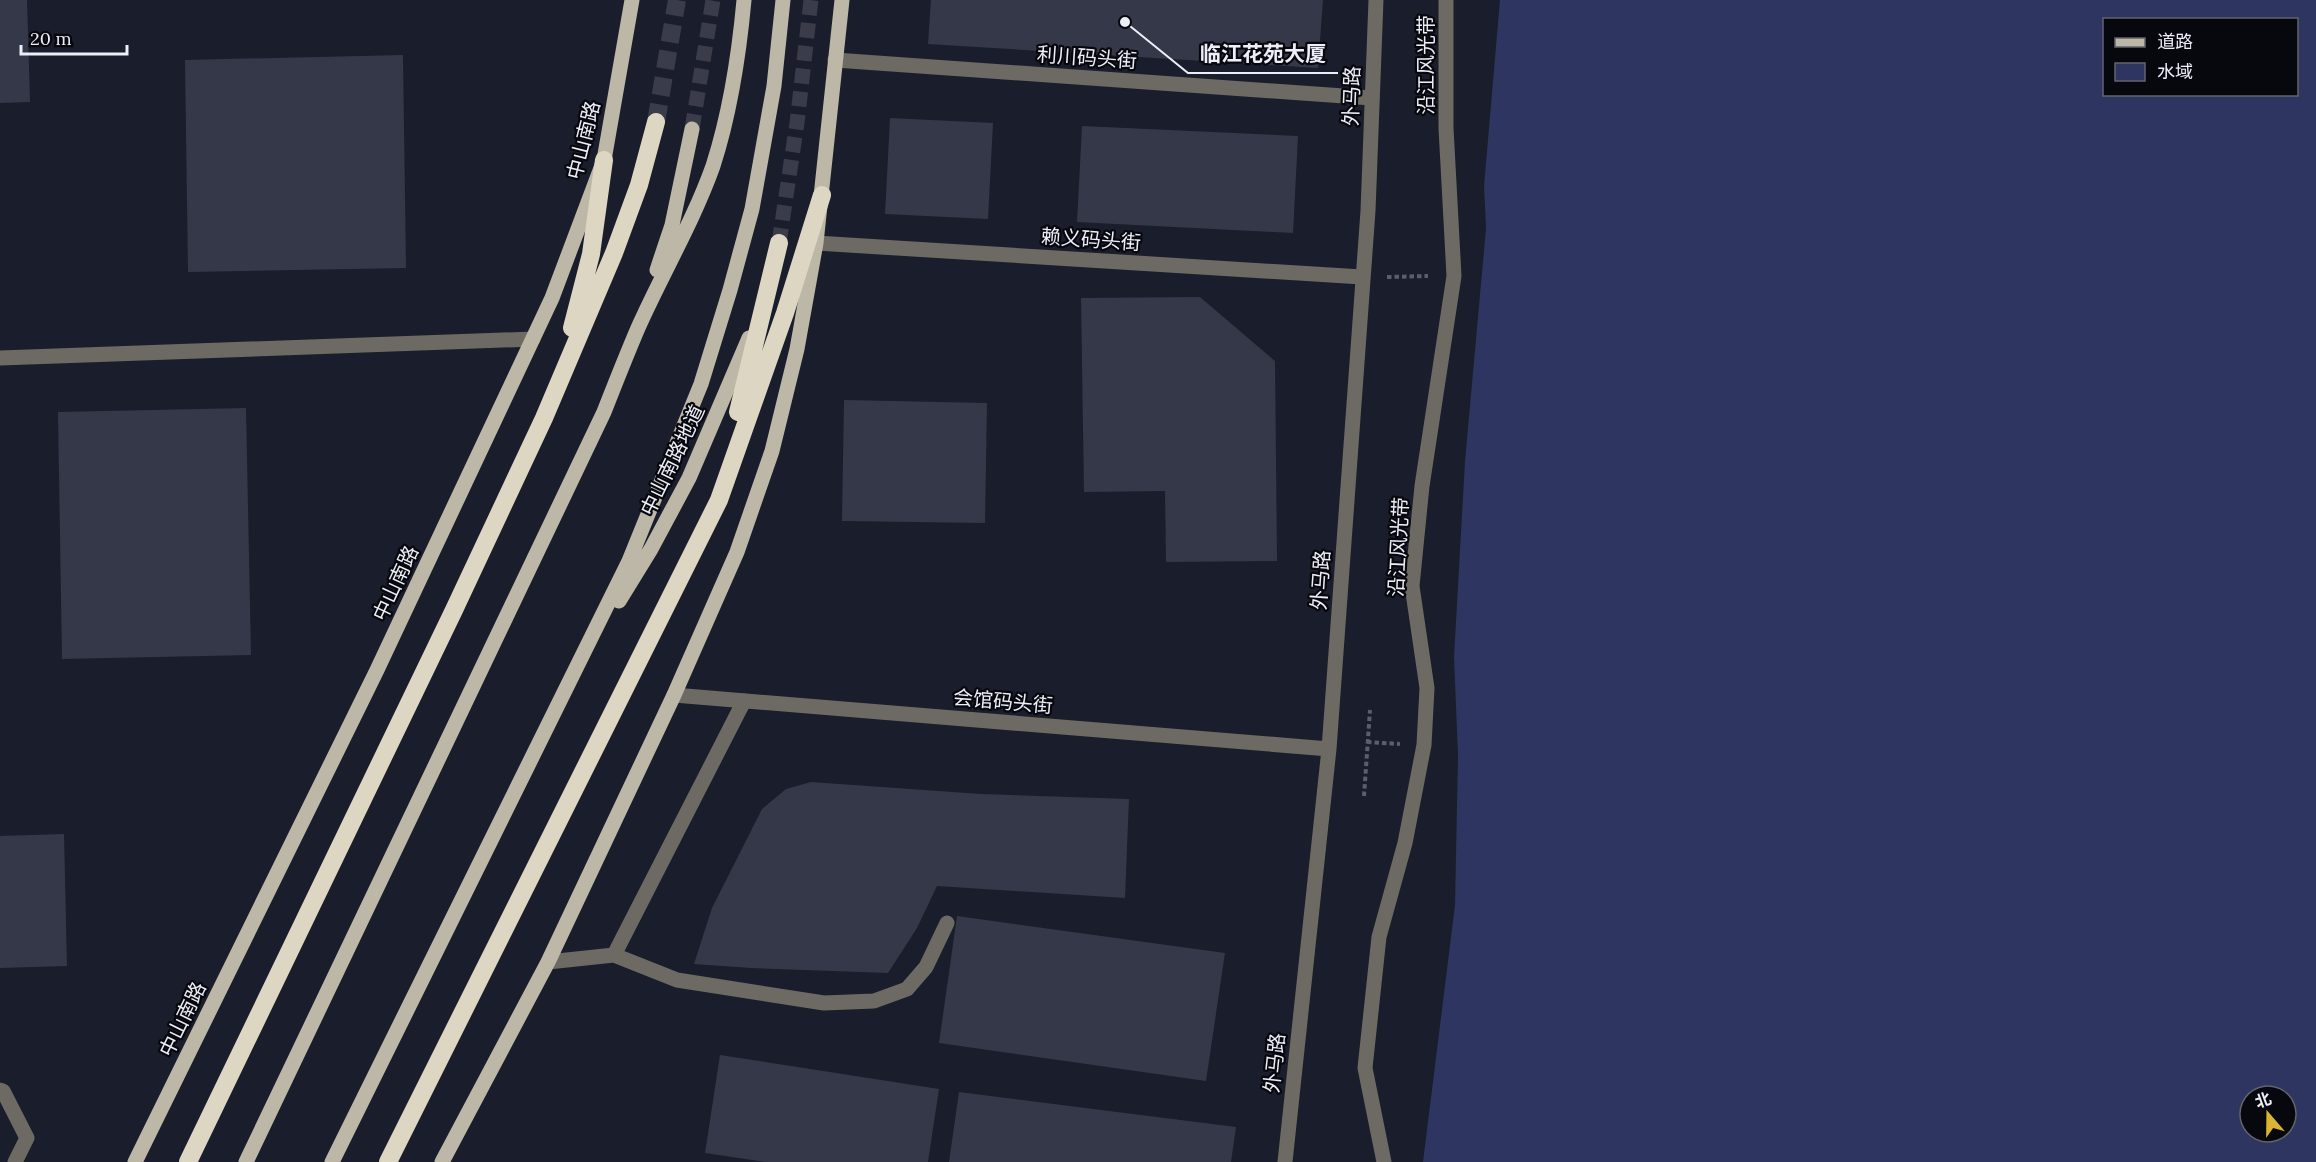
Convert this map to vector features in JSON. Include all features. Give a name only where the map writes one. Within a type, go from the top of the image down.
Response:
[{"type":"highway","points":[[188,1162],[544,418],[621,234],[639,185],[656,122]]},
{"type":"highway","points":[[544,418],[576,314],[591,254],[604,160]]},
{"type":"highway","points":[[388,1162],[718,500],[781,324],[822,195]]},
{"type":"highway","points":[[647,642],[716,479],[743,398],[778,243]]},
{"type":"main road","name":"中山南路","points":[[135,1162],[377,670],[552,298],[604,160],[632,0]]},
{"type":"main road","points":[[638,327],[694,212],[713,165],[728,107],[744,0]]},
{"type":"main road","points":[[332,1162],[629,561],[701,384],[752,209],[774,86],[783,0]]},
{"type":"main road","points":[[442,1162],[548,962],[674,695],[737,552],[772,451],[796,349],[816,243],[842,0]]},
{"type":"main road","points":[[246,1162],[604,412],[638,327],[672,225],[692,129]]},
{"type":"main road","name":"中山南路地道","points":[[571,681],[651,549],[689,478],[751,335],[778,243]]},
{"type":"street","name":"外马路","points":[[1285,1162],[1329,749],[1368,211],[1376,0]]},
{"type":"street","name":"沿江风光带","points":[[1384,1162],[1365,1068],[1379,938],[1405,843],[1424,746],[1427,688],[1412,585],[1422,486],[1454,276],[1446,128],[1446,0]]},
{"type":"street","name":"利川码头街","points":[[835,60],[1372,98]]},
{"type":"street","name":"赖义码头街","points":[[816,243],[1362,277]]},
{"type":"street","points":[[0,358],[533,339]]},
{"type":"street","name":"会馆码头街","points":[[674,695],[1329,749]]},
{"type":"street","points":[[614,955],[744,701]]},
{"type":"street","points":[[548,962],[614,955],[677,980],[824,1003],[874,1000],[907,989],[926,968],[946,923]]},
{"type":"street","points":[[0,1090],[3,1091],[27,1138],[15,1162]]},
{"type":"path","points":[[1362,277],[1454,276]]},
{"type":"path","points":[[1364,796],[1370,710]]},
{"type":"water","points":[[1500,0],[2316,0],[2316,1162],[1423,1162],[1455,905],[1458,755],[1454,657],[1465,461],[1486,228],[1484,186]]},
{"type":"building","points":[[0,0],[27,0],[30,102],[0,103]]},
{"type":"building","points":[[931,0],[1323,0],[1318,68],[928,44]]},
{"type":"building","points":[[403,55],[406,268],[188,272],[185,60]]},
{"type":"building","points":[[890,118],[993,123],[988,219],[885,214]]},
{"type":"building","points":[[1082,126],[1298,136],[1293,233],[1077,222]]},
{"type":"building","points":[[1200,297],[1275,361],[1277,561],[1166,562],[1165,491],[1084,492],[1081,298]]},
{"type":"building","points":[[844,400],[987,403],[985,523],[842,521]]},
{"type":"building","points":[[246,408],[251,655],[62,659],[58,412]]},
{"type":"building","points":[[811,782],[981,794],[1129,799],[1125,898],[937,886],[917,928],[888,973],[694,964],[712,908],[762,809],[786,789]]},
{"type":"building","points":[[64,834],[67,966],[0,968],[0,836]]},
{"type":"building","points":[[957,916],[1225,953],[1206,1081],[939,1043]]},
{"type":"building","points":[[720,1055],[939,1089],[928,1162],[766,1162],[705,1153]]},
{"type":"building","points":[[959,1092],[1236,1127],[1231,1162],[949,1162]]},
{"type":"tunnel","points":[[656,122],[677,0]]},
{"type":"tunnel","points":[[692,129],[713,0]]},
{"type":"tunnel","points":[[779,243],[797,123],[811,0]]},
{"type":"place","name":"临江花苑大厦","points":[[1125,22]]}]
